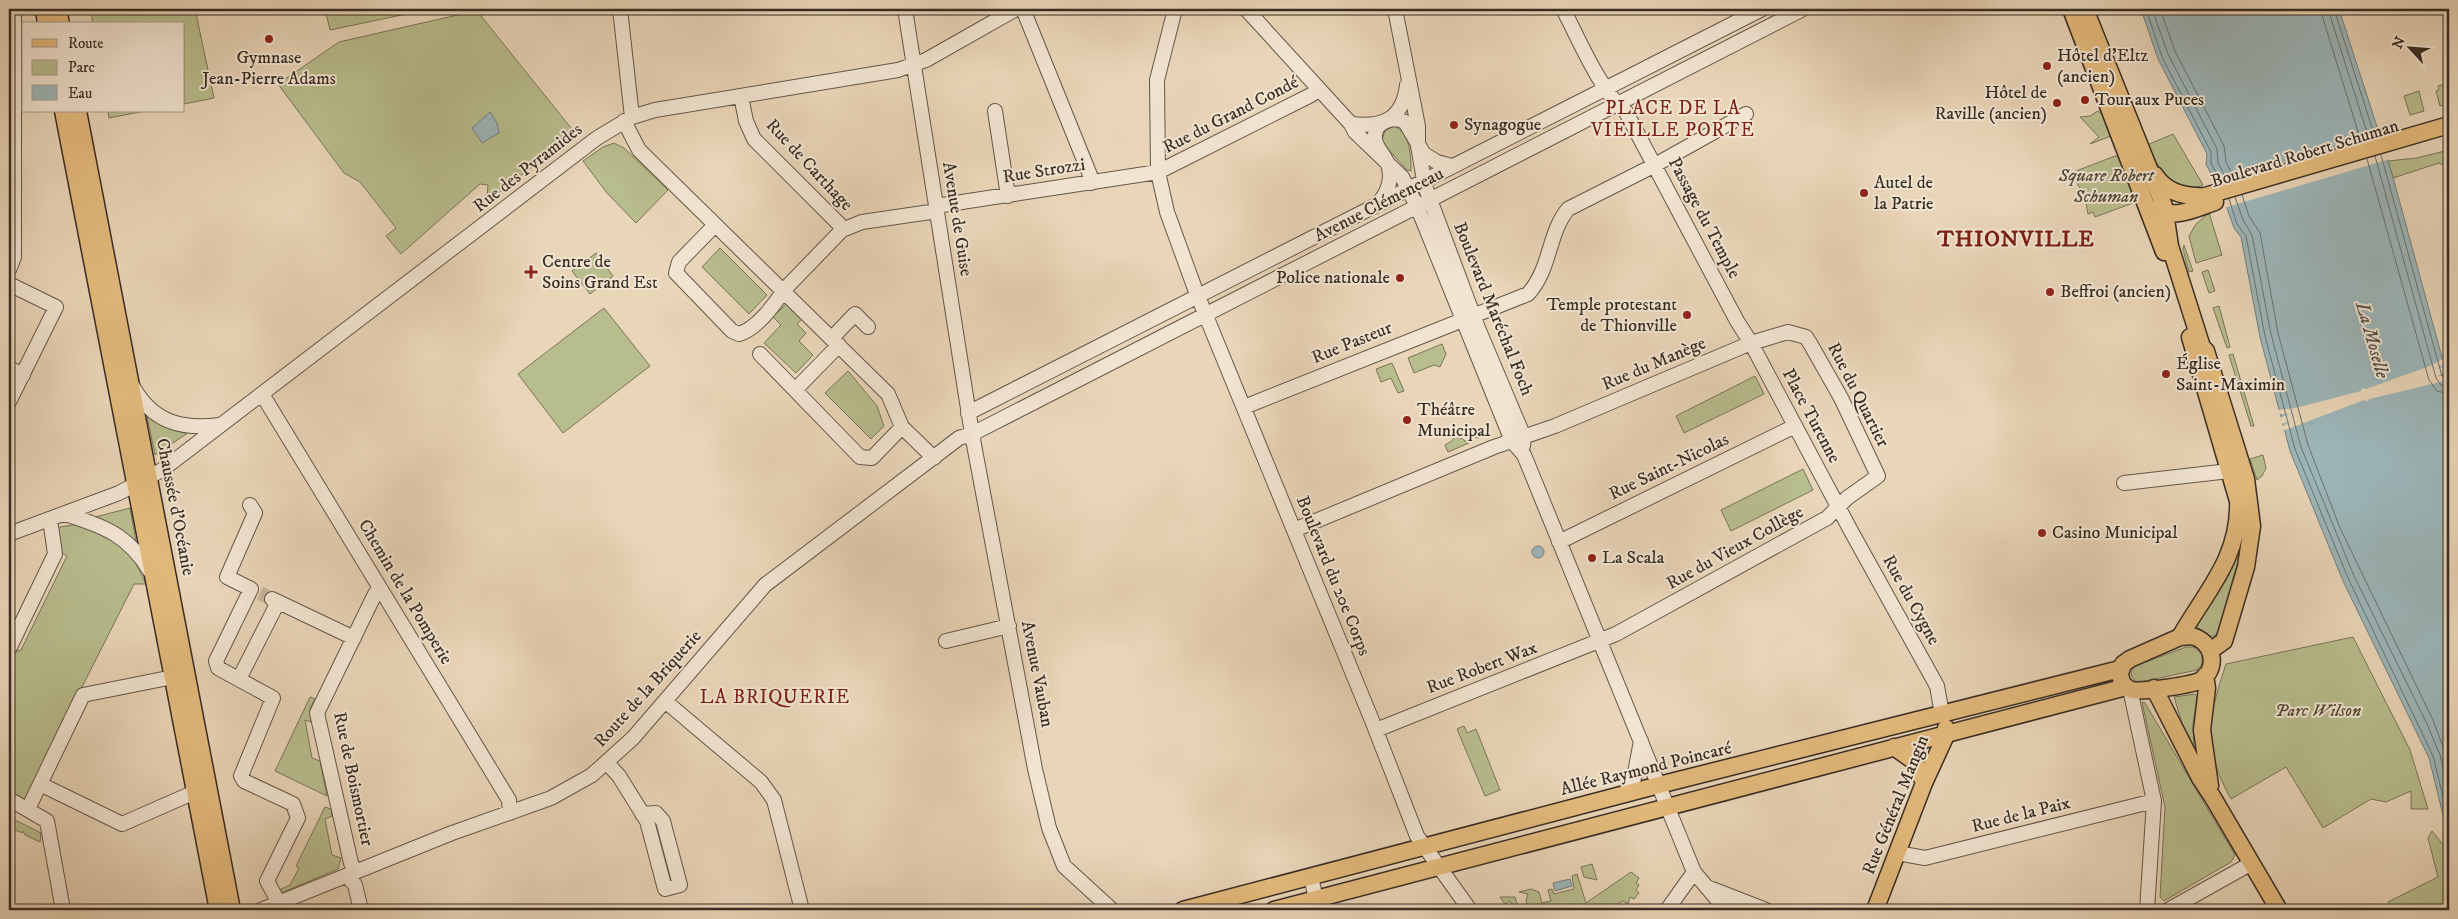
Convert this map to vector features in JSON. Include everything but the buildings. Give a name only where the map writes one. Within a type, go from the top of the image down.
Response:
[{"type":"main road","points":[[44,9],[46,22]]},
{"type":"main road","points":[[58,9],[60,22]]},
{"type":"main road","points":[[2071,9],[2145,197],[2163,250],[2238,501],[2236,536],[2219,576],[2180,637]]},
{"type":"main road","points":[[2085,9],[2167,211],[2170,246],[2179,269],[2202,347],[2206,352],[2250,497],[2252,526],[2246,567],[2224,641],[2210,651]]},
{"type":"main road","name":"Chaussée d'Océanie","points":[[63,112],[232,910]]},
{"type":"main road","name":"Chaussée d'Océanie","points":[[78,112],[130,383],[154,577],[218,910]]},
{"type":"main road","name":"Boulevard Robert Schuman","points":[[2167,211],[2444,131]]},
{"type":"main road","points":[[2146,160],[2163,186],[2182,195],[2206,200]]},
{"type":"main road","points":[[2145,197],[2167,211]]},
{"type":"main road","points":[[2179,269],[2179,230],[2189,216],[2206,200]]},
{"type":"main road","points":[[1274,910],[1313,905],[1438,867],[1894,747],[2128,688],[2154,688],[2191,684],[2205,676],[2212,662],[2206,643],[2195,636],[2180,637],[2126,661],[2120,669],[2120,680],[2128,688]]},
{"type":"main road","name":"Allée Raymond Poincaré","points":[[1183,910],[1624,795],[2120,669]]},
{"type":"main road","points":[[2205,676],[2208,688],[2203,715],[2203,744],[2212,796]]},
{"type":"main road","points":[[2154,688],[2200,778],[2279,910]]},
{"type":"main road","points":[[1922,778],[1931,738],[1942,714]]},
{"type":"main road","name":"Rue Général Mangin","points":[[1875,910],[1897,853],[1922,778],[1947,734],[1942,714]]},
{"type":"main road","points":[[1894,747],[1915,762],[1922,778]]},
{"type":"street","points":[[9,270],[14,256],[14,9]]},
{"type":"street","points":[[620,9],[628,119],[639,150],[888,394],[902,427],[934,458]]},
{"type":"street","name":"Avenue de Guise","points":[[905,9],[968,413],[965,436]]},
{"type":"street","name":"Rue des Pyramides","points":[[9,534],[65,514],[142,482],[221,425],[597,138],[628,119],[655,110],[898,70],[926,60],[1016,9]]},
{"type":"street","points":[[1023,9],[1090,175],[1091,183]]},
{"type":"street","name":"Boulevard du 20e Corps","points":[[1175,9],[1157,80],[1156,147],[1158,172],[1167,212],[1198,296],[1376,730],[1417,836],[1470,910]]},
{"type":"street","points":[[1246,9],[1351,124],[1355,132],[1388,162]]},
{"type":"street","points":[[1395,9],[1407,80],[1412,94],[1418,126],[1418,146]]},
{"type":"street","name":"Passage du Temple","points":[[1563,9],[1616,104],[1626,112],[1737,321],[1751,343]]},
{"type":"street","name":"Avenue Clémenceau","points":[[968,413],[1762,9]]},
{"type":"street","name":"Avenue Clémenceau","points":[[965,436],[1803,9]]},
{"type":"street","points":[[1378,204],[1386,196],[1388,162],[1378,147],[1375,138],[1377,130],[1384,121],[1397,114],[1404,104],[1407,80]]},
{"type":"street","name":"Rue du Grand Condé","points":[[1158,172],[1311,95],[1319,89]]},
{"type":"street","name":"Rue de Carthage","points":[[741,96],[746,121],[754,139],[839,224],[842,230]]},
{"type":"street","points":[[995,111],[1008,196]]},
{"type":"street","points":[[1655,166],[1746,114]]},
{"type":"street","points":[[1351,124],[1367,126],[1394,118],[1405,122],[1410,127],[1418,146],[1431,159],[1452,166]]},
{"type":"street","points":[[2444,131],[2449,119]]},
{"type":"street","name":"Boulevard Maréchal Foch","points":[[1418,146],[1423,181],[1468,318]]},
{"type":"street","name":"Boulevard Maréchal Foch","points":[[1388,162],[1404,180],[1468,318],[1601,640],[1694,872],[1726,910]]},
{"type":"street","name":"Rue Pasteur","points":[[1244,407],[1528,294],[1539,282],[1560,221],[1568,209],[1655,166]]},
{"type":"street","name":"Rue Strozzi","points":[[842,230],[862,222],[1158,172]]},
{"type":"street","points":[[715,225],[679,262],[676,273],[732,331],[739,334],[749,329],[776,302],[783,291],[842,230]]},
{"type":"street","points":[[9,284],[56,307],[9,402]]},
{"type":"street","points":[[796,390],[836,341],[855,314],[868,327]]},
{"type":"street","name":"Rue du Manège","points":[[1294,530],[1518,439],[1555,426],[1751,343],[1788,332],[1800,334]]},
{"type":"street","name":"Rue du Quartier","points":[[1800,334],[1806,338],[1816,352],[1878,476]]},
{"type":"street","name":"Place Turenne","points":[[1751,343],[1838,507]]},
{"type":"street","points":[[760,354],[860,457],[872,458],[902,427]]},
{"type":"street","points":[[9,368],[23,375]]},
{"type":"street","points":[[130,383],[147,407],[165,420],[177,425],[205,427],[221,425]]},
{"type":"street","name":"Chemin de la Pomperie","points":[[262,394],[509,800],[510,813]]},
{"type":"street","name":"Rue Saint-Nicolas","points":[[1560,542],[1795,426]]},
{"type":"street","name":"Route de la Briquerie","points":[[261,910],[452,832],[551,798],[592,775],[633,738],[765,585],[965,436]]},
{"type":"street","name":"Avenue Vauban","points":[[965,436],[1009,626],[1034,760],[1049,828],[1064,866],[1105,908]]},
{"type":"street","points":[[2124,483],[2229,471]]},
{"type":"street","name":"Rue du Vieux Collège","points":[[1601,640],[1650,617],[1827,518],[1878,476]]},
{"type":"street","points":[[250,505],[255,513],[227,577],[354,638]]},
{"type":"street","name":"Rue du Cygne","points":[[1838,507],[1937,686],[1942,714]]},
{"type":"street","points":[[65,514],[112,530],[140,555],[154,577]]},
{"type":"street","points":[[9,648],[55,554],[50,519]]},
{"type":"street","name":"Rue de Boismortier","points":[[361,910],[351,874],[351,863],[317,712],[375,594],[380,588]]},
{"type":"street","points":[[239,678],[265,596]]},
{"type":"street","points":[[265,596],[216,661],[218,668],[274,698],[240,776],[244,781],[293,804],[298,818],[267,881],[279,903]]},
{"type":"street","points":[[946,642],[1009,626]]},
{"type":"street","name":"Rue Robert Wax","points":[[1376,730],[1601,640]]},
{"type":"street","points":[[28,809],[83,696],[173,677]]},
{"type":"street","points":[[2128,688],[2154,801],[2147,910]]},
{"type":"street","points":[[665,701],[761,782],[774,800],[802,910]]},
{"type":"street","points":[[1624,795],[1634,778],[1641,740]]},
{"type":"street","points":[[607,763],[619,776],[642,814],[647,821],[665,889],[680,886],[663,821],[656,813],[642,814]]},
{"type":"street","points":[[40,784],[122,824],[195,792]]},
{"type":"street","points":[[9,800],[48,822],[63,910]]},
{"type":"street","name":"Rue de la Paix","points":[[1897,853],[1925,858],[2154,801]]},
{"type":"street","points":[[2168,910],[2252,863]]},
{"type":"street","points":[[1667,910],[1694,872]]},
{"type":"street","points":[[1311,877],[1313,905]]},
{"type":"street","points":[[1704,886],[1766,910]]},
{"type":"green space","points":[[90,9],[195,9],[214,98],[185,104],[185,22],[93,22]]},
{"type":"green space","points":[[325,9],[430,9],[330,30]]},
{"type":"green space","points":[[475,11],[575,133],[495,196],[487,196],[488,185],[480,184],[401,254],[386,236],[396,228],[360,182],[344,173],[278,84],[339,42]]},
{"type":"green space","points":[[2449,83],[2449,104],[2440,106],[2436,91],[2439,90],[2438,86]]},
{"type":"green space","points":[[2419,91],[2424,111],[2410,115],[2404,96]]},
{"type":"green space","points":[[2098,111],[2102,114],[2111,136],[2090,144],[2099,137],[2080,117],[2090,116]]},
{"type":"green space","points":[[108,112],[140,112],[109,118]]},
{"type":"green space","points":[[1394,126],[1403,133],[1406,139],[1410,152],[1411,171],[1407,170],[1384,145],[1382,140],[1385,131]]},
{"type":"green space","points":[[2173,134],[2203,185],[2184,188],[2175,184],[2156,162],[2147,145]]},
{"type":"green space","points":[[614,143],[624,148],[668,190],[636,223],[607,193],[583,161],[603,147]]},
{"type":"green space","points":[[2449,150],[2449,168],[2439,163],[2393,178],[2388,161],[2417,158]]},
{"type":"green space","name":"Square Robert Schuman","points":[[2115,156],[2121,158],[2136,199],[2133,203],[2095,217],[2093,212],[2088,214],[2085,196],[2071,173]]},
{"type":"green space","points":[[2209,213],[2222,255],[2196,263],[2189,236],[2196,224]]},
{"type":"green space","points":[[2184,245],[2193,271],[2189,272],[2183,249]]},
{"type":"green space","points":[[720,248],[767,295],[749,314],[702,267]]},
{"type":"green space","points":[[596,253],[613,276],[590,294],[572,271]]},
{"type":"green space","points":[[2208,270],[2215,291],[2209,293],[2202,272]]},
{"type":"green space","points":[[787,303],[802,319],[797,324],[806,333],[799,341],[813,355],[796,373],[764,343],[781,325],[773,317]]},
{"type":"green space","points":[[2219,306],[2230,347],[2227,348],[2213,308]]},
{"type":"green space","points":[[604,308],[650,366],[563,433],[518,374]]},
{"type":"green space","points":[[1442,344],[1446,354],[1440,367],[1434,365],[1414,373],[1408,358]]},
{"type":"green space","points":[[2233,354],[2254,426],[2251,426],[2229,355]]},
{"type":"green space","points":[[1392,363],[1404,391],[1398,393],[1391,378],[1381,382],[1376,369]]},
{"type":"green space","points":[[848,371],[877,406],[884,426],[871,439],[825,393]]},
{"type":"green space","points":[[1755,376],[1764,394],[1684,433],[1676,416]]},
{"type":"green space","points":[[146,412],[192,430],[155,455]]},
{"type":"green space","points":[[1462,428],[1477,432],[1479,438],[1456,432]]},
{"type":"green space","points":[[1455,435],[1469,443],[1448,452],[1445,445],[1452,441]]},
{"type":"green space","points":[[2263,455],[2266,468],[2262,476],[2257,480],[2250,459]]},
{"type":"green space","points":[[1803,469],[1813,490],[1731,531],[1721,510]]},
{"type":"green space","points":[[130,508],[136,542],[119,528],[95,517]]},
{"type":"green space","points":[[78,524],[104,534],[121,544],[133,559],[146,584],[134,584],[24,802],[9,794],[9,653],[21,650],[67,556],[59,551],[55,528]]},
{"type":"green space","points":[[2239,558],[2218,632],[2215,636],[2210,636],[2196,626],[2226,580],[2236,559]]},
{"type":"green space","name":"Parc Wilson","points":[[2353,637],[2410,750],[2428,809],[2411,809],[2411,791],[2386,802],[2371,799],[2323,828],[2286,767],[2231,799],[2215,763],[2210,732],[2215,701],[2226,664]]},
{"type":"green space","points":[[2186,647],[2194,647],[2202,654],[2202,664],[2197,670],[2141,682],[2133,678],[2131,672],[2135,666]]},
{"type":"green space","points":[[2195,694],[2197,697],[2193,724],[2194,749],[2185,733],[2174,697]]},
{"type":"green space","points":[[310,697],[315,699],[310,708],[311,722],[305,720],[312,758],[320,761],[327,796],[275,771]]},
{"type":"green space","points":[[2142,702],[2145,703],[2235,855],[2231,862],[2164,901],[2160,897],[2165,807]]},
{"type":"green space","points":[[1464,726],[1467,733],[1476,729],[1500,790],[1485,796],[1457,729]]},
{"type":"green space","points":[[325,807],[331,809],[332,816],[325,819],[332,855],[341,858],[338,869],[281,893],[279,890],[290,885],[299,868],[296,866]]},
{"type":"green space","points":[[9,817],[41,833],[40,842],[25,835],[23,831],[22,833],[9,827]]},
{"type":"green space","points":[[2432,831],[2449,852],[2449,910],[2432,910],[2431,905],[2422,910],[2393,910],[2388,902],[2438,877],[2428,838]]},
{"type":"green space","points":[[1592,864],[1597,880],[1584,877],[1581,867]]},
{"type":"green space","points":[[1631,872],[1639,878],[1636,883],[1639,885],[1636,890],[1639,893],[1634,899],[1630,897],[1628,904],[1623,901],[1617,904],[1620,910],[1529,910],[1526,901],[1528,894],[1519,892],[1531,889],[1539,892],[1542,903],[1551,901],[1548,890],[1552,889],[1554,894],[1574,889],[1572,876],[1577,874],[1586,903]]},
{"type":"green space","points":[[1500,897],[1515,897],[1519,910],[1512,910],[1515,908],[1510,901],[1505,904]]},
{"type":"water","name":"La Moselle","points":[[2141,9],[2339,9],[2391,170],[2449,383],[2449,826],[2446,827],[2429,758],[2343,581],[2290,451],[2260,337],[2241,237],[2234,228],[2223,197],[2206,164],[2207,154],[2158,59]]},
{"type":"water","points":[[490,112],[497,123],[499,133],[482,143],[472,128]]},
{"type":"water","points":[[1536,546],[1540,546],[1544,552],[1540,558],[1536,558],[1532,554],[1532,550]]},
{"type":"water","points":[[1570,879],[1572,886],[1555,891],[1553,883]]},
{"type":"pier","points":[[2382,134],[2390,159],[2224,208],[2213,183]]},
{"type":"pier","points":[[2445,358],[2446,363],[2436,369],[2447,366],[2449,372],[2437,376],[2449,376],[2449,380],[2369,399],[2367,402],[2364,400],[2283,431],[2281,427],[2292,421],[2281,424],[2279,418],[2290,414],[2278,414],[2277,410],[2295,408],[2361,391],[2362,388],[2366,389],[2430,366]]},
{"type":"tunnel","points":[[260,593],[272,599]]},
{"type":"place","name":"Gymnase Jean-Pierre Adams","points":[[269,39]]},
{"type":"place","name":"Hôtel d'Eltz (ancien)","points":[[2047,66]]},
{"type":"place","name":"Tour aux Puces","points":[[2085,100]]},
{"type":"place","name":"Hôtel de Raville (ancien)","points":[[2057,103]]},
{"type":"place","name":"Synagogue","points":[[1454,125]]},
{"type":"place","name":"Autel de la Patrie","points":[[1864,193]]},
{"type":"place","name":"Centre de Soins Grand Est","points":[[531,272]]},
{"type":"place","name":"Police nationale","points":[[1400,278]]},
{"type":"place","name":"Beffroi (ancien)","points":[[2050,292]]},
{"type":"place","name":"Temple protestant de Thionville","points":[[1687,315]]},
{"type":"place","name":"Église Saint-Maximin","points":[[2166,374]]},
{"type":"place","name":"Théâtre Municipal","points":[[1407,420]]},
{"type":"place","name":"Casino Municipal","points":[[2042,533]]},
{"type":"place","name":"La Scala","points":[[1592,558]]},
{"type":"district","name":"PLACE DE LA VIEILLE PORTE","points":[[1673,119]]},
{"type":"district","name":"THIONVILLE","points":[[2016,239]]},
{"type":"district","name":"LA BRIQUERIE","points":[[775,697]]}]
